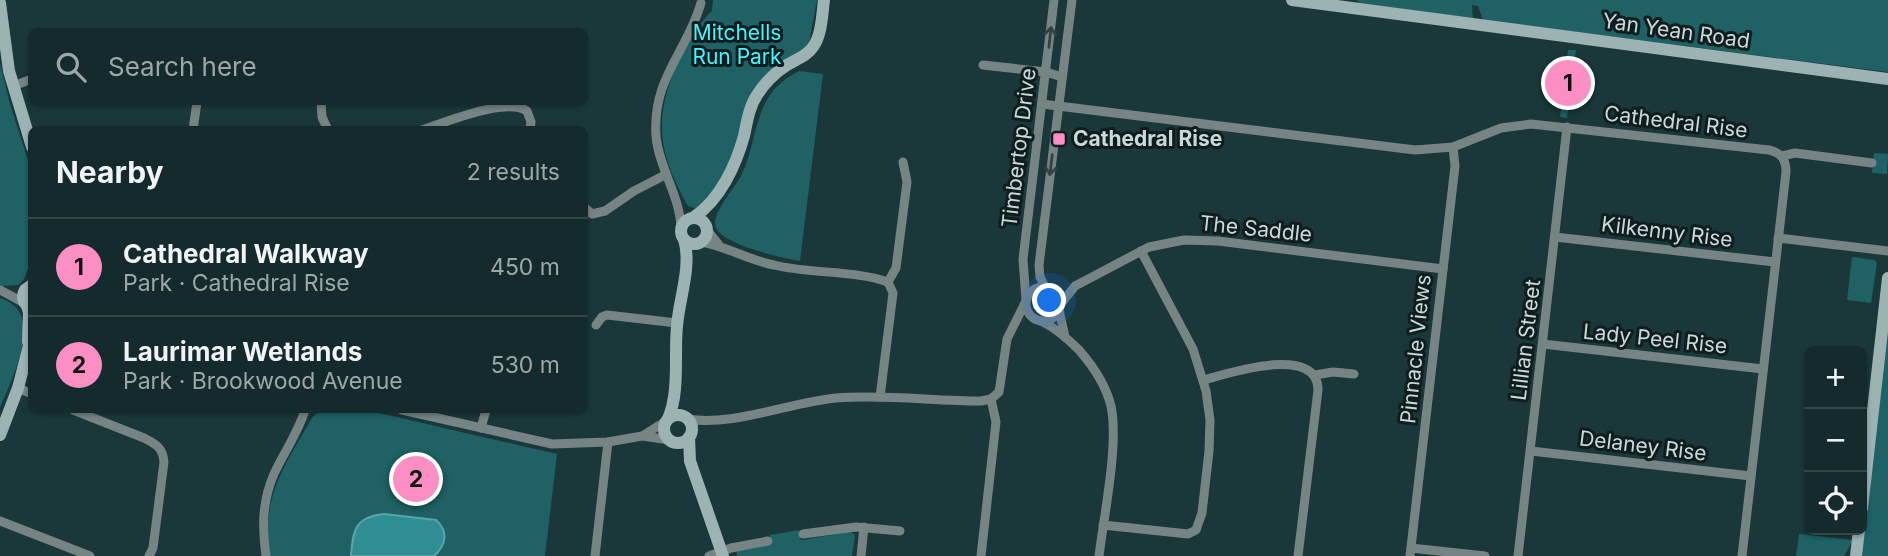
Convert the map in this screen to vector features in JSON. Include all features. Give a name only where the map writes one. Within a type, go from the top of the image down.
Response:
[{"type":"street","points":[[682,234],[684,222],[709,205],[727,177],[757,95],[773,76],[807,54],[815,45],[824,0]]},
{"type":"street","name":"Timbertop Drive","points":[[1026,301],[1023,259],[1054,0]]},
{"type":"street","name":"Timbertop Drive","points":[[1047,287],[1040,277],[1039,265],[1072,0]]},
{"type":"street","name":"Yan Yean Road","points":[[1292,0],[1888,79]]},
{"type":"street","points":[[0,3],[6,56],[28,134]]},
{"type":"street","points":[[690,461],[664,429],[675,395],[677,323],[687,254],[677,204],[665,175],[656,134],[659,97],[665,78],[701,3]]},
{"type":"street","points":[[984,65],[1046,72],[1062,77]]},
{"type":"street","points":[[13,86],[28,80]]},
{"type":"street","name":"Cathedral Rise","points":[[1042,104],[1415,150],[1453,147],[1512,125],[1531,124],[1769,150],[1782,156],[1795,153],[1872,163]]},
{"type":"street","points":[[194,126],[197,105]]},
{"type":"street","points":[[321,105],[324,126]]},
{"type":"street","points":[[435,126],[487,110],[517,107],[527,111],[530,126]]},
{"type":"street","name":"Lillian Street","points":[[1518,556],[1567,127]]},
{"type":"street","name":"Pinnacle Views","points":[[1410,552],[1455,166],[1453,147]]},
{"type":"street","points":[[1742,556],[1786,172],[1782,156]]},
{"type":"street","points":[[888,282],[896,268],[907,182],[903,162]]},
{"type":"street","points":[[588,211],[592,214],[602,213],[634,191],[665,175]]},
{"type":"street","points":[[677,204],[693,217],[702,219],[719,245]]},
{"type":"street","points":[[686,265],[708,228],[709,205]]},
{"type":"street","points":[[682,234],[690,243],[719,245],[740,255],[776,266],[888,282]]},
{"type":"street","name":"Kilkenny Rise","points":[[1555,237],[1775,262]]},
{"type":"street","points":[[1779,238],[1888,251]]},
{"type":"street","name":"The Saddle","points":[[1059,308],[1076,286],[1141,251],[1166,242],[1200,239],[1443,269]]},
{"type":"street","points":[[1103,525],[1181,535],[1196,530],[1202,513],[1210,443],[1209,407],[1204,380],[1190,342],[1141,251]]},
{"type":"street","points":[[1866,472],[1888,278]]},
{"type":"street","points":[[880,397],[893,293],[888,282]]},
{"type":"street","points":[[0,291],[17,291],[28,285]]},
{"type":"street","name":"The Saddle","points":[[1047,287],[1076,286]]},
{"type":"street","points":[[688,426],[836,398],[991,399],[999,392],[1005,347],[1026,301],[1031,291],[1047,287],[1057,294],[1065,337]]},
{"type":"street","points":[[28,288],[23,297],[28,306]]},
{"type":"street","points":[[0,291],[28,306]]},
{"type":"street","points":[[1026,301],[1028,313],[1065,337],[1094,369],[1111,405],[1112,444],[1099,556]]},
{"type":"street","points":[[1012,330],[1038,320],[1051,319],[1059,308]]},
{"type":"street","points":[[596,326],[602,317],[607,315],[677,323]]},
{"type":"street","name":"Lady Peel Rise","points":[[1543,344],[1763,369]]},
{"type":"street","points":[[0,435],[18,388],[28,346]]},
{"type":"street","points":[[1204,380],[1267,365],[1304,369],[1315,375],[1334,372],[1354,374]]},
{"type":"street","points":[[1298,556],[1318,390],[1315,375]]},
{"type":"street","points":[[18,388],[28,392]]},
{"type":"street","points":[[675,395],[688,426],[690,461],[718,555],[768,541]]},
{"type":"street","points":[[981,556],[996,422],[991,399]]},
{"type":"street","points":[[82,413],[144,438],[162,450],[164,462],[158,514],[153,548],[149,556]]},
{"type":"street","points":[[265,556],[263,523],[267,492],[304,413]]},
{"type":"street","points":[[300,425],[310,413]]},
{"type":"street","points":[[415,413],[551,444],[608,442],[642,436],[682,442],[688,426]]},
{"type":"street","points":[[481,428],[485,413]]},
{"type":"street","points":[[642,436],[676,415],[688,426]]},
{"type":"street","points":[[595,556],[608,442]]},
{"type":"street","name":"Delaney Rise","points":[[1531,451],[1751,476]]},
{"type":"street","points":[[0,521],[77,554],[90,556]]},
{"type":"street","points":[[803,534],[864,527],[900,531]]},
{"type":"street","points":[[861,556],[864,527]]},
{"type":"street","points":[[1848,556],[1858,535]]},
{"type":"street","points":[[1856,556],[1859,535]]},
{"type":"street","points":[[1410,552],[1485,556]]},
{"type":"green space","name":"Mitchells Run Park","points":[[713,0],[817,0],[809,43],[805,50],[776,67],[724,175],[701,210],[688,206],[669,166],[662,129],[663,111],[674,72],[693,35],[712,11]]},
{"type":"green space","points":[[1356,0],[1888,0],[1888,72],[1483,20],[1478,6],[1472,5],[1473,19],[1360,3]]},
{"type":"green space","points":[[1568,50],[1576,50],[1567,118],[1560,117]]},
{"type":"green space","points":[[0,63],[28,161],[28,268],[19,285],[0,286]]},
{"type":"green space","name":"Mitchells Run Park","points":[[799,71],[823,74],[800,261],[741,245],[721,234],[715,223],[719,209],[741,176],[765,104],[776,87]]},
{"type":"green space","points":[[1874,153],[1888,154],[1887,174],[1872,173]]},
{"type":"green space","points":[[1852,257],[1874,260],[1877,263],[1871,303],[1847,300]]},
{"type":"green space","points":[[0,298],[14,306],[22,317],[24,331],[18,364],[0,408]]},
{"type":"green space","points":[[1888,317],[1888,556],[1858,556],[1863,535],[1867,535],[1867,504]]},
{"type":"green space","points":[[317,413],[379,413],[557,454],[545,556],[270,556],[268,535],[272,499],[284,467]]},
{"type":"green space","points":[[799,530],[801,540],[851,532],[855,535],[852,556],[737,556],[736,551],[770,544],[770,535]]},
{"type":"green space","points":[[1799,534],[1853,540],[1844,556],[1796,556]]},
{"type":"shaded area","points":[[384,514],[436,520],[444,534],[441,547],[434,556],[351,556],[357,526],[367,518]]},
{"type":"place","name":"Cathedral Walkway","points":[[1568,83]]},
{"type":"place","name":"Cathedral Rise","points":[[1059,139]]},
{"type":"place","name":"Laurimar Wetlands","points":[[416,479]]}]
